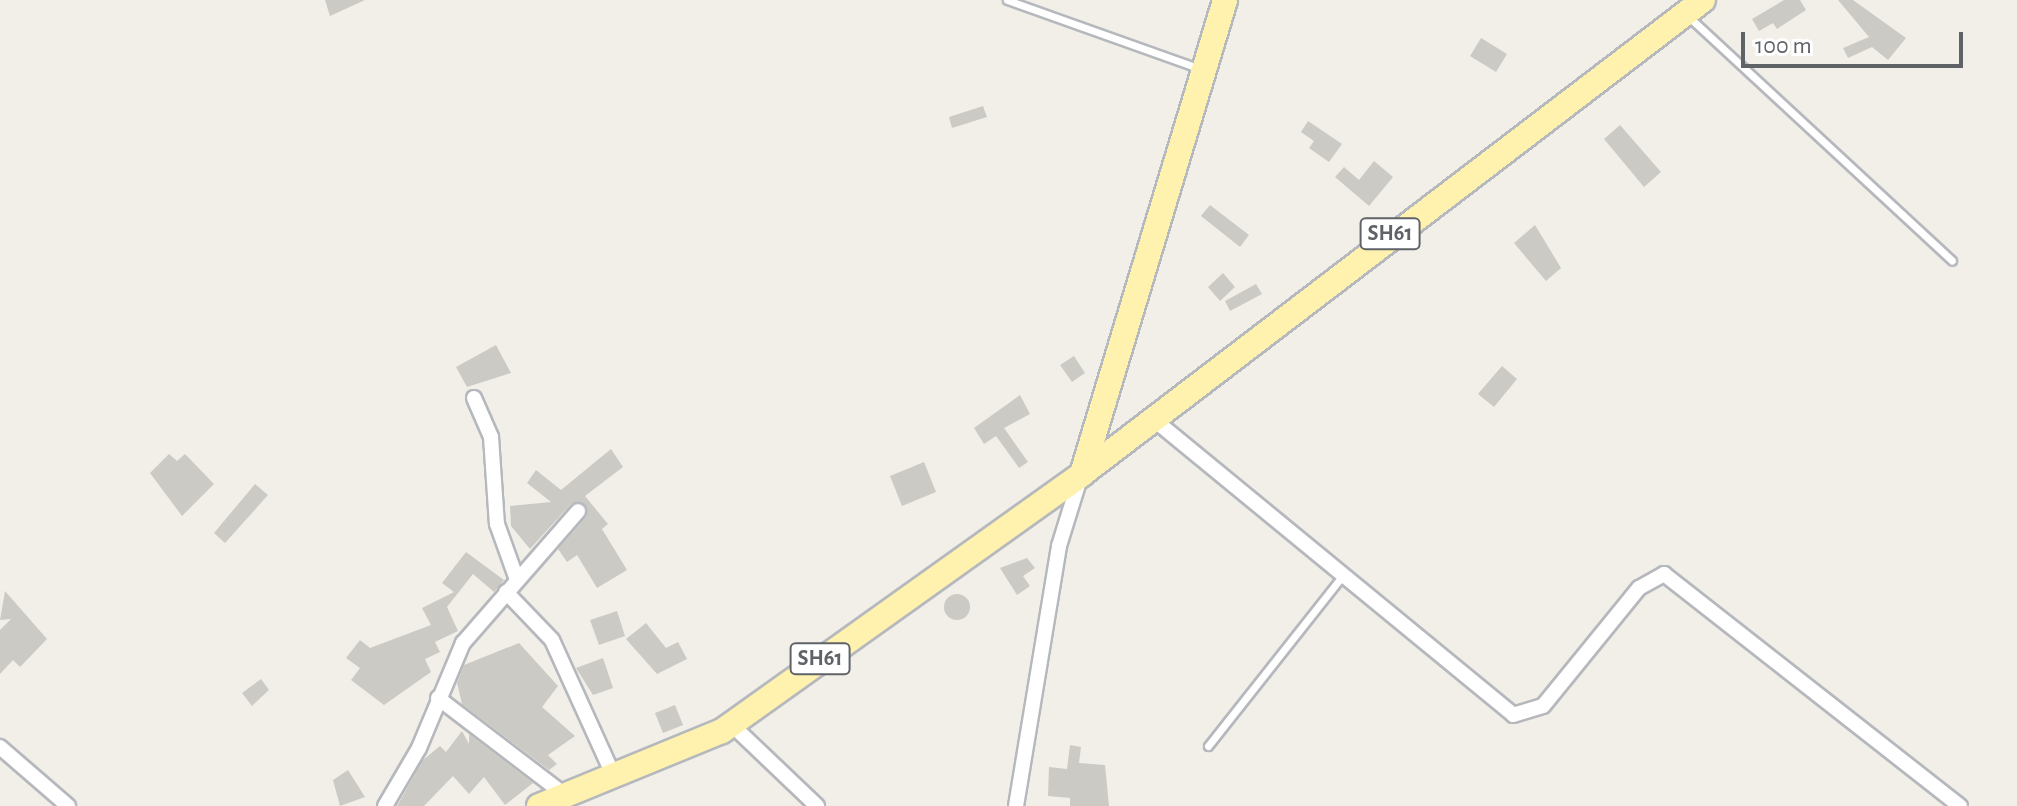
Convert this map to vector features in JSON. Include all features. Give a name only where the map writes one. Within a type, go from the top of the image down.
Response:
[{"type":"main road","points":[[1082,474],[1225,0]]},
{"type":"main road","name":"SH61","points":[[539,806],[615,779],[731,724],[1082,474],[1695,7]]},
{"type":"street","points":[[474,398],[491,437],[497,524],[516,577]]},
{"type":"street","points":[[1152,418],[1340,579],[1521,717],[1543,706],[1639,588],[1672,576],[1960,806]]},
{"type":"street","points":[[1016,806],[1059,546],[1082,474]]},
{"type":"street","points":[[385,806],[463,643],[516,577],[578,511]]},
{"type":"street","points":[[506,592],[552,640],[579,714],[615,779]]},
{"type":"street","points":[[438,698],[566,796]]},
{"type":"street","points":[[731,724],[817,806]]},
{"type":"street","points":[[0,747],[68,806]]},
{"type":"lane","points":[[1007,0],[1203,70]]},
{"type":"lane","points":[[1695,7],[1952,261]]},
{"type":"lane","points":[[1208,746],[1340,579]]},
{"type":"building","points":[[325,0],[365,0],[330,16]]},
{"type":"building","points":[[1784,0],[1800,0],[1806,10],[1777,29],[1773,23],[1759,31],[1752,19]]},
{"type":"building","points":[[1838,0],[1853,0],[1906,38],[1888,60],[1872,47],[1848,58],[1843,48],[1869,37]]},
{"type":"building","points":[[1481,38],[1507,54],[1496,72],[1470,56]]},
{"type":"building","points":[[983,106],[987,117],[952,128],[949,117]]},
{"type":"building","points":[[1308,121],[1342,144],[1329,162],[1309,148],[1314,141],[1301,132]]},
{"type":"building","points":[[1620,125],[1661,172],[1644,187],[1604,139]]},
{"type":"building","points":[[1374,161],[1393,177],[1369,206],[1335,177],[1344,167],[1359,180]]},
{"type":"building","points":[[1210,205],[1249,235],[1240,247],[1201,216]]},
{"type":"building","points":[[1535,225],[1561,268],[1546,281],[1514,243]]},
{"type":"building","points":[[1223,273],[1235,287],[1220,301],[1208,287]]},
{"type":"building","points":[[1256,284],[1262,294],[1230,311],[1225,301]]},
{"type":"building","points":[[496,345],[511,373],[467,387],[456,367]]},
{"type":"building","points":[[1074,356],[1085,373],[1072,382],[1060,365]]},
{"type":"building","points":[[1502,366],[1517,379],[1494,407],[1478,394]]},
{"type":"building","points":[[1020,395],[1030,414],[1004,428],[1028,462],[1019,468],[996,436],[984,444],[974,428]]},
{"type":"building","points":[[611,449],[623,467],[585,496],[608,524],[602,529],[627,570],[597,588],[577,555],[567,562],[558,549],[586,517],[585,504],[571,504],[530,549],[511,526],[510,506],[551,502],[527,483],[536,470],[561,490]]},
{"type":"building","points":[[169,454],[177,461],[185,454],[214,484],[182,516],[150,473]]},
{"type":"building","points":[[924,462],[936,492],[902,506],[890,476]]},
{"type":"building","points":[[255,484],[268,495],[225,543],[214,533]]},
{"type":"building","points":[[466,552],[504,580],[494,592],[473,574],[447,607],[458,631],[435,642],[440,652],[425,659],[431,672],[384,705],[351,680],[360,668],[346,658],[360,640],[370,648],[431,625],[422,608],[454,592],[442,583]]},
{"type":"building","points":[[1027,558],[1035,568],[1023,576],[1030,586],[1017,595],[1000,568]]},
{"type":"building","points":[[5,591],[47,639],[20,667],[13,660],[0,674],[0,630],[11,619],[0,620]]},
{"type":"building","points":[[957,594],[966,598],[970,607],[966,616],[957,620],[948,616],[944,607],[948,598]]},
{"type":"building","points":[[617,611],[625,636],[599,645],[590,620]]},
{"type":"building","points":[[646,623],[666,648],[678,642],[687,659],[657,674],[626,639]]},
{"type":"building","points":[[519,643],[558,686],[542,707],[575,736],[548,755],[557,764],[549,770],[462,704],[457,683],[464,665]]},
{"type":"building","points":[[603,658],[613,688],[593,695],[576,668]]},
{"type":"building","points":[[261,679],[269,690],[252,706],[242,693]]},
{"type":"building","points":[[675,705],[683,725],[663,733],[655,713]]},
{"type":"building","points":[[462,731],[469,744],[469,734],[533,783],[505,805],[484,777],[469,794],[453,776],[424,806],[397,806],[423,760],[440,746],[446,752]]},
{"type":"building","points":[[1070,745],[1081,747],[1079,763],[1105,765],[1109,806],[1070,806],[1070,798],[1048,796],[1049,767],[1067,769]]},
{"type":"building","points":[[348,770],[365,797],[340,806],[333,780]]}]
